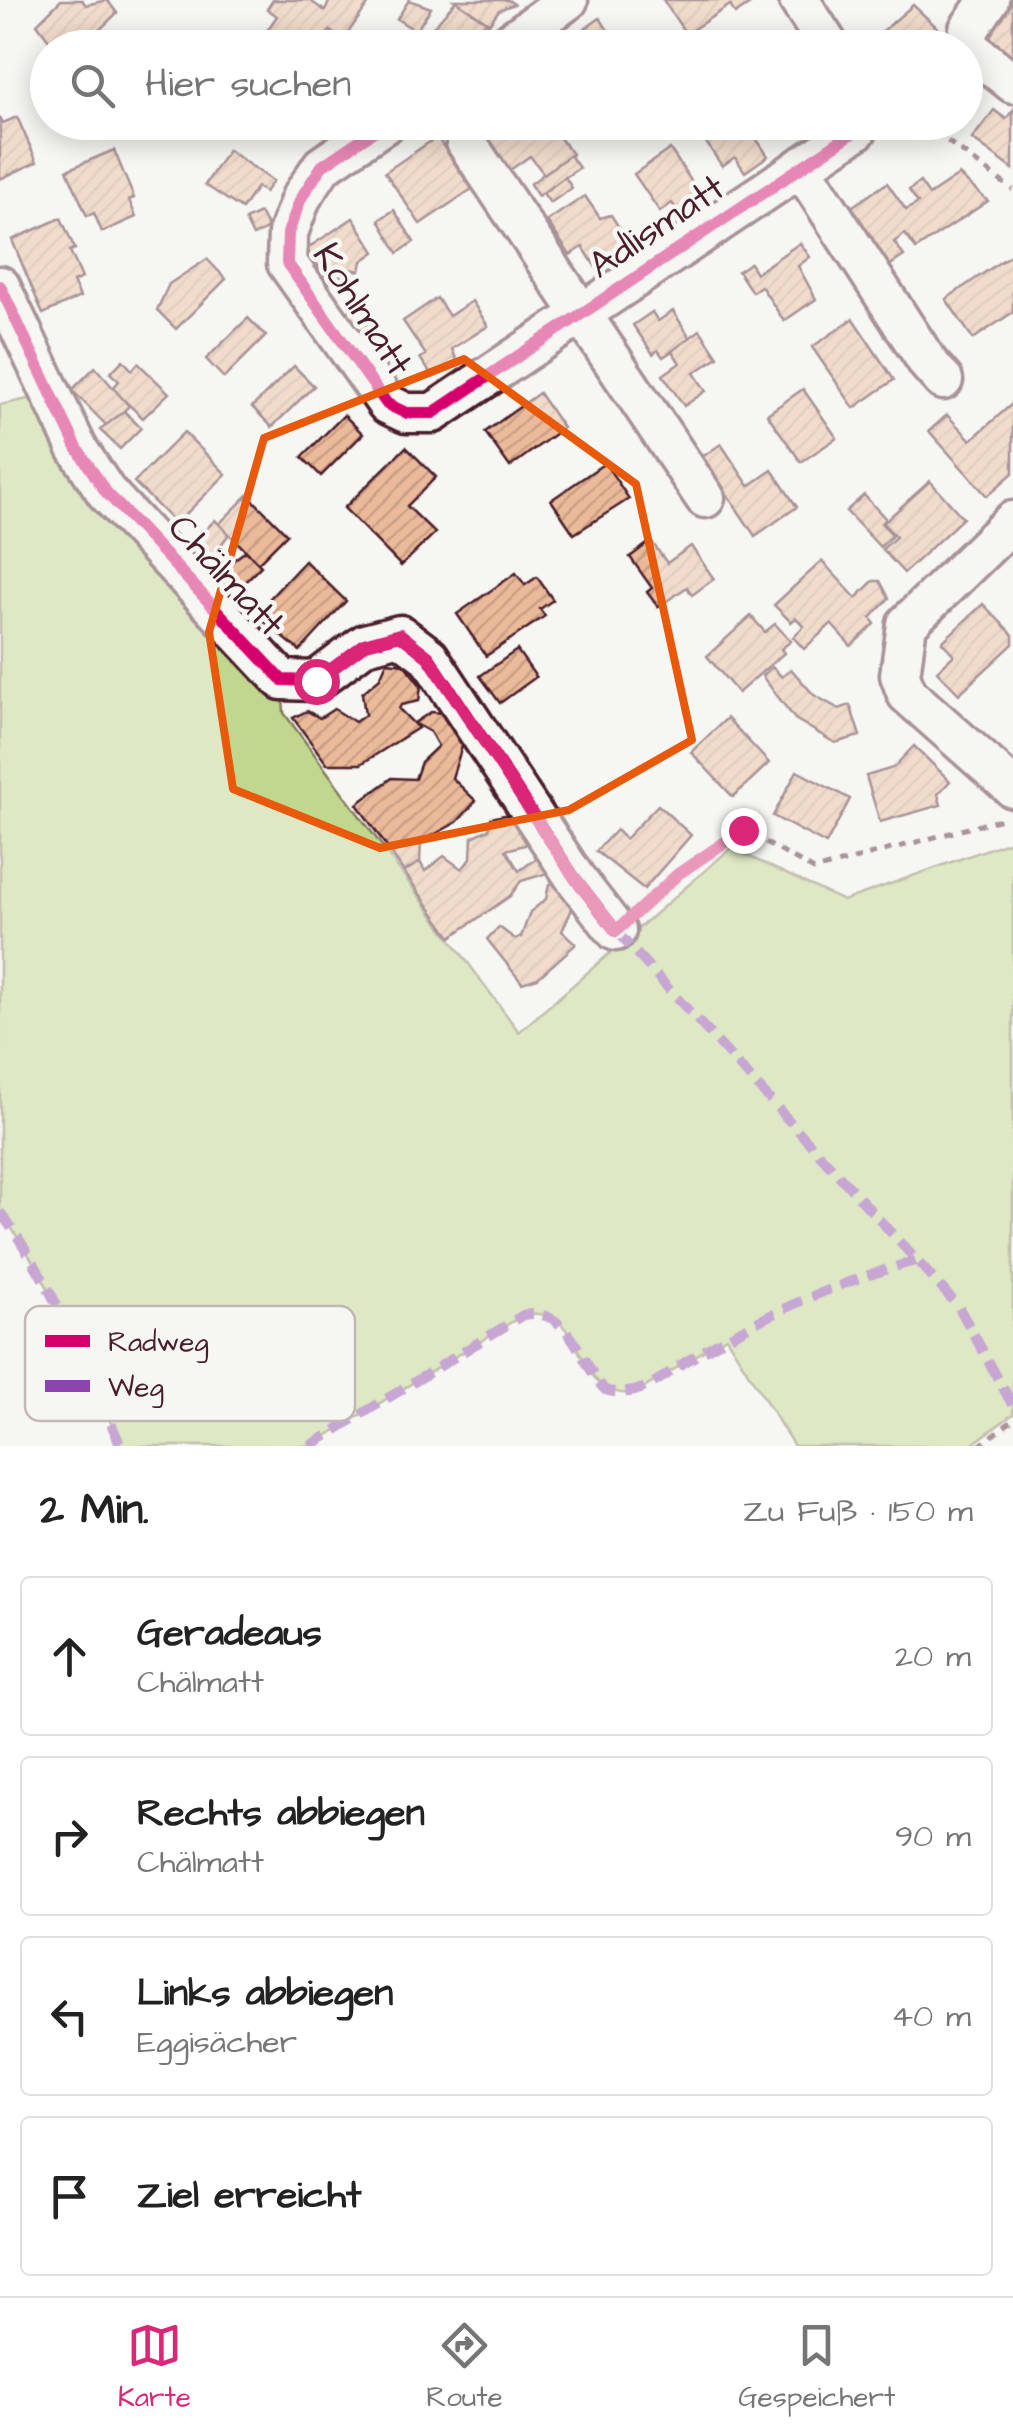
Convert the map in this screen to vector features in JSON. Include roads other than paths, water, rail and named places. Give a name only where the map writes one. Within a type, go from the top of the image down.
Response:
[{"type":"street","points":[[526,30],[568,0]]},
{"type":"street","points":[[800,0],[819,30]]},
{"type":"street","points":[[969,30],[988,0]]},
{"type":"street","points":[[983,58],[1013,83]]},
{"type":"street","name":"Kohlmatt","points":[[360,140],[322,166],[300,198],[288,234],[287,263],[387,404],[406,413],[433,413],[584,312]]},
{"type":"street","name":"Adlismatt","points":[[584,312],[842,140]]},
{"type":"street","name":"Adlismatt","points":[[466,142],[584,312],[705,498]]},
{"type":"street","points":[[801,167],[928,363],[944,380]]},
{"type":"street","name":"Chälmatt","points":[[0,286],[77,448],[106,492],[282,680],[316,681],[365,644],[400,634],[428,657],[575,878],[616,931]]},
{"type":"street","points":[[1013,521],[908,624],[900,675],[908,694],[1013,788]]}]
